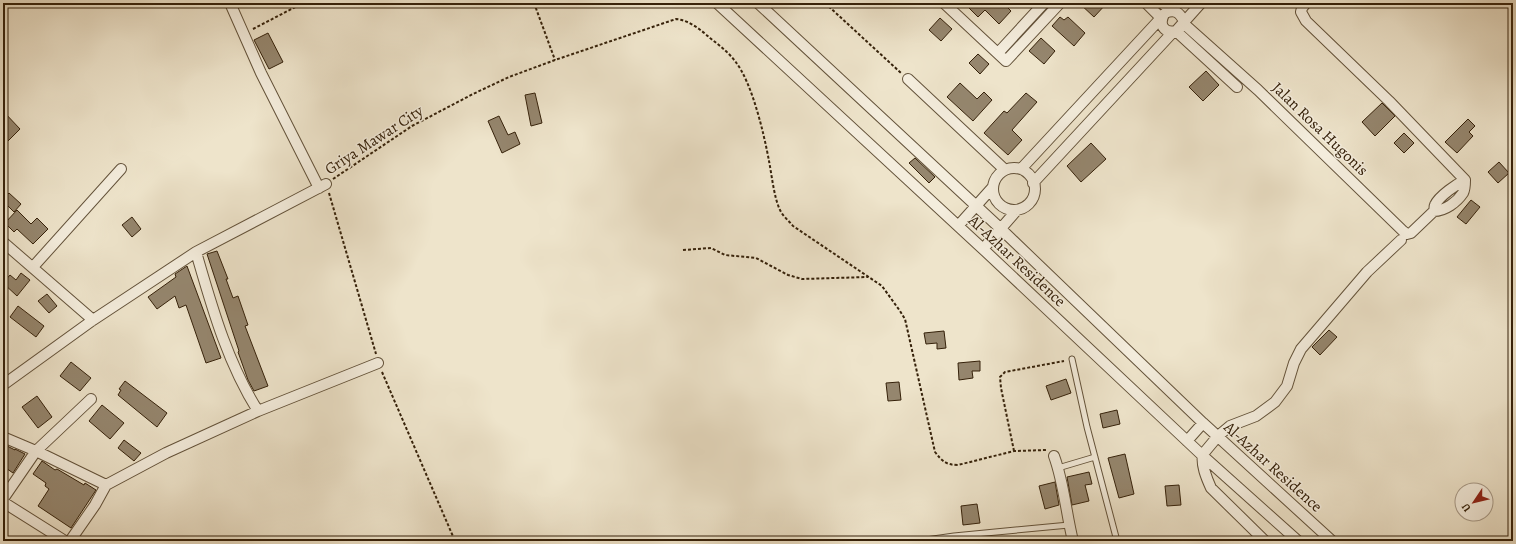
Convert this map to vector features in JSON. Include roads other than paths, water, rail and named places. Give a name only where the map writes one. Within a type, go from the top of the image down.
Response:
[{"type":"street","points":[[3,385],[93,320],[196,252],[323,186],[261,73],[230,3]]},
{"type":"street","name":"Al-Azhar Residence","points":[[717,3],[983,249],[1203,456],[1298,541]]},
{"type":"street","name":"Al-Azhar Residence","points":[[758,3],[1001,229],[1203,423],[1332,541]]},
{"type":"street","points":[[944,3],[1006,61],[1060,3]]},
{"type":"street","points":[[998,53],[1044,3]]},
{"type":"street","points":[[1146,3],[1161,18],[1163,28],[1169,32],[1179,27]]},
{"type":"street","points":[[1162,3],[1174,7],[1181,15],[1179,27]]},
{"type":"street","points":[[1033,183],[1201,3]]},
{"type":"street","name":"Jalan Rosa Hugonis","points":[[1179,27],[1258,90],[1403,231],[1407,234],[1411,233],[1434,211],[1442,211],[1459,197],[1464,192],[1465,180],[1389,101],[1306,21],[1301,12],[1306,3]]},
{"type":"street","points":[[1021,169],[1165,13],[1174,7]]},
{"type":"street","points":[[1179,27],[1237,87]]},
{"type":"street","points":[[908,79],[1004,169]]},
{"type":"street","points":[[1044,143],[1058,156]]},
{"type":"street","points":[[958,226],[992,188],[996,177],[1004,169],[1012,167],[1021,169],[1029,174],[1032,178],[1035,191],[1030,203],[1017,210],[983,249]]},
{"type":"street","points":[[33,267],[121,169]]},
{"type":"street","points":[[992,188],[996,200],[1000,205],[1005,208],[1017,210]]},
{"type":"street","points":[[1265,541],[1211,488],[1206,478],[1203,454],[1218,436],[1233,424],[1244,422],[1256,416],[1275,402],[1287,386],[1294,362],[1301,349],[1367,272],[1400,240]]},
{"type":"street","points":[[3,242],[93,320]]},
{"type":"street","points":[[196,252],[213,310],[233,366],[246,393],[258,411]]},
{"type":"street","points":[[70,541],[95,505],[106,485],[166,453],[258,411],[378,363]]},
{"type":"street","points":[[65,541],[3,501],[36,451],[91,399]]},
{"type":"street","points":[[1187,441],[1203,423]]},
{"type":"street","points":[[3,437],[36,451],[106,485]]},
{"type":"street","points":[[1054,456],[1058,468],[1073,541]]},
{"type":"lane","points":[[1072,359],[1117,541]]},
{"type":"lane","points":[[1058,468],[1095,457]]},
{"type":"lane","points":[[919,541],[954,536],[1069,525]]}]
